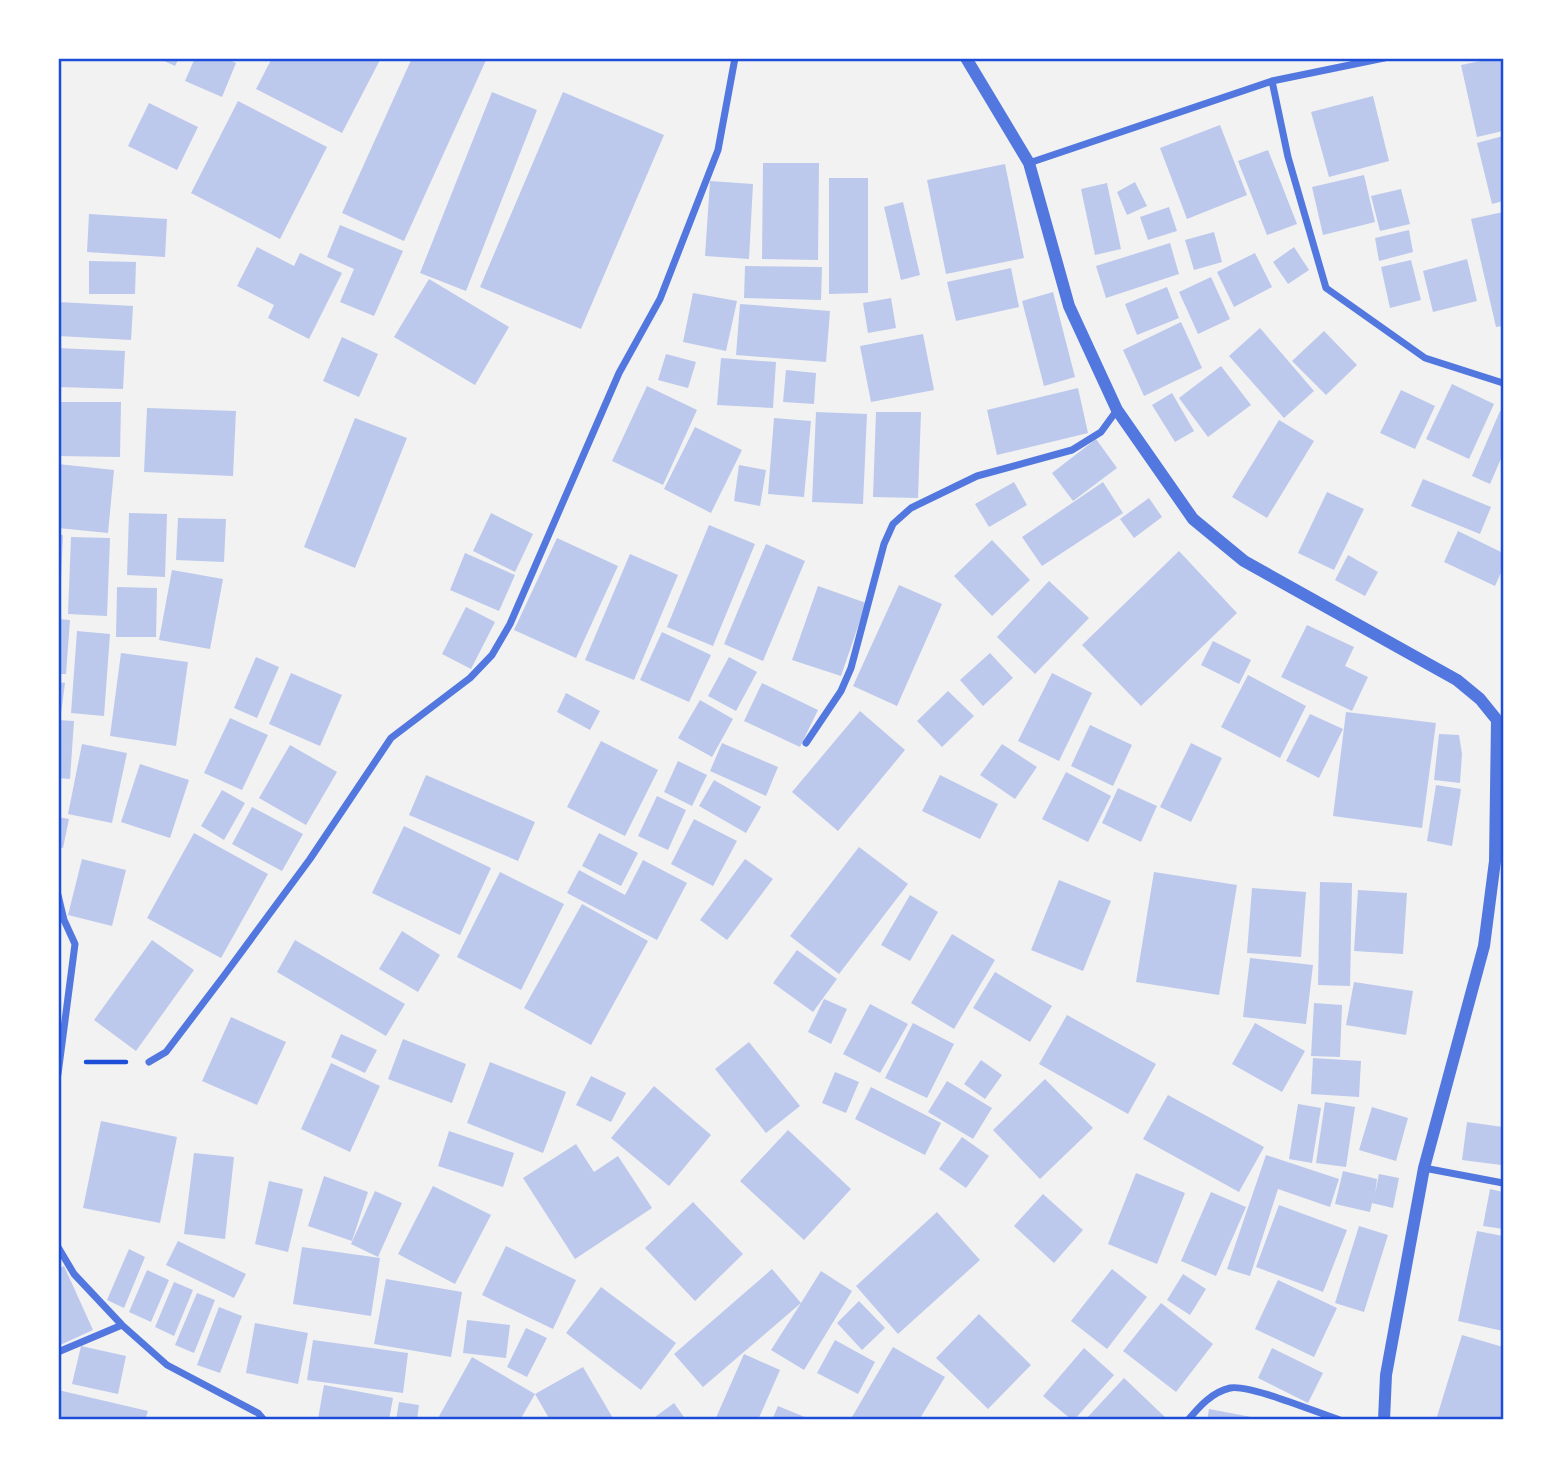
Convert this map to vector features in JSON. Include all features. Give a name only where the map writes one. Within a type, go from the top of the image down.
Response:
[{"type":"street","points":[[149,1062],[166,1052],[239,955],[310,859],[391,738],[470,678],[492,656],[510,624],[619,373],[660,299],[718,150],[735,58]]},
{"type":"street","points":[[966,58],[1029,163],[1069,306],[1117,410],[1193,519],[1244,561],[1457,680],[1500,719],[1496,861],[1484,946],[1424,1168],[1386,1376],[1384,1420]]},
{"type":"street","points":[[1029,163],[1272,81],[1384,58]]},
{"type":"street","points":[[1272,81],[1288,157],[1326,288],[1425,358],[1503,383]]},
{"type":"street","points":[[806,743],[841,691],[851,668],[884,544],[893,524],[911,508],[977,475],[1072,450],[1101,432],[1117,410]]},
{"type":"street","points":[[58,895],[64,920],[75,944],[58,1074]]},
{"type":"street","points":[[1424,1168],[1503,1183]]},
{"type":"street","points":[[58,1247],[74,1274],[122,1325],[167,1365],[258,1413],[264,1420]]},
{"type":"street","points":[[58,1352],[122,1325]]},
{"type":"street","points":[[1188,1420],[1198,1407],[1233,1387],[1256,1391],[1340,1420]]},
{"type":"path","points":[[60,1062],[149,1062]]},
{"type":"building","points":[[158,58],[179,58],[175,66]]},
{"type":"building","points":[[195,58],[225,58],[236,63],[222,97],[185,81]]},
{"type":"building","points":[[272,58],[381,58],[342,133],[256,89]]},
{"type":"building","points":[[412,58],[487,58],[404,241],[342,213]]},
{"type":"building","points":[[1503,58],[1503,131],[1477,137],[1461,65]]},
{"type":"building","points":[[492,92],[537,110],[466,291],[420,273]]},
{"type":"building","points":[[563,92],[664,135],[581,329],[480,287]]},
{"type":"building","points":[[1373,96],[1389,161],[1329,177],[1311,112]]},
{"type":"building","points":[[238,101],[327,147],[280,239],[191,193]]},
{"type":"building","points":[[149,103],[198,127],[177,170],[128,146]]},
{"type":"building","points":[[1220,125],[1247,195],[1187,219],[1160,148]]},
{"type":"building","points":[[1503,136],[1503,201],[1492,204],[1477,143]]},
{"type":"building","points":[[1268,150],[1297,224],[1267,235],[1238,161]]},
{"type":"building","points":[[763,163],[819,163],[818,260],[762,259]]},
{"type":"building","points":[[1005,164],[1024,258],[946,274],[927,180]]},
{"type":"building","points":[[1364,175],[1375,222],[1323,235],[1312,187]]},
{"type":"building","points":[[829,178],[868,178],[868,293],[829,294]]},
{"type":"building","points":[[710,181],[753,184],[749,259],[705,256]]},
{"type":"building","points":[[1135,182],[1147,206],[1127,215],[1117,192]]},
{"type":"building","points":[[1107,183],[1121,249],[1095,255],[1081,189]]},
{"type":"building","points":[[1401,189],[1410,224],[1380,231],[1371,196]]},
{"type":"building","points":[[903,202],[920,275],[901,280],[884,207]]},
{"type":"building","points":[[1169,207],[1177,231],[1148,240],[1140,217]]},
{"type":"building","points":[[1503,212],[1503,326],[1496,327],[1471,219]]},
{"type":"building","points":[[89,214],[167,219],[165,257],[87,252]]},
{"type":"building","points":[[340,225],[403,251],[374,316],[340,302],[354,269],[327,257]]},
{"type":"building","points":[[1409,230],[1413,252],[1379,261],[1375,238]]},
{"type":"building","points":[[1214,232],[1222,262],[1194,270],[1185,240]]},
{"type":"building","points":[[1170,243],[1179,274],[1106,298],[1096,266]]},
{"type":"building","points":[[257,247],[294,266],[300,253],[342,273],[309,339],[268,318],[274,305],[237,286]]},
{"type":"building","points":[[1294,247],[1309,270],[1288,284],[1273,262]]},
{"type":"building","points":[[1255,253],[1272,287],[1234,307],[1217,272]]},
{"type":"building","points":[[1467,259],[1477,301],[1433,312],[1423,271]]},
{"type":"building","points":[[1411,260],[1421,300],[1390,308],[1381,267]]},
{"type":"building","points":[[89,261],[136,262],[135,294],[89,294]]},
{"type":"building","points":[[745,266],[822,267],[821,300],[744,298]]},
{"type":"building","points":[[1011,268],[1019,307],[956,321],[947,282]]},
{"type":"building","points":[[1211,277],[1230,319],[1198,334],[1179,292]]},
{"type":"building","points":[[429,279],[509,327],[475,385],[394,337]]},
{"type":"building","points":[[1167,287],[1179,318],[1137,335],[1125,304]]},
{"type":"building","points":[[1053,292],[1075,377],[1044,386],[1022,301]]},
{"type":"building","points":[[693,293],[737,301],[726,351],[683,342]]},
{"type":"building","points":[[891,298],[896,328],[868,333],[863,303]]},
{"type":"building","points":[[58,302],[133,306],[131,340],[58,336]]},
{"type":"building","points":[[740,304],[830,311],[826,362],[736,355]]},
{"type":"building","points":[[1181,322],[1202,368],[1144,396],[1123,350]]},
{"type":"building","points":[[1260,328],[1314,391],[1284,418],[1229,356]]},
{"type":"building","points":[[1324,331],[1357,365],[1326,395],[1292,361]]},
{"type":"building","points":[[923,334],[934,390],[871,402],[860,346]]},
{"type":"building","points":[[342,337],[378,354],[359,397],[323,381]]},
{"type":"building","points":[[58,348],[125,351],[123,389],[58,387]]},
{"type":"building","points":[[666,354],[696,362],[688,388],[658,380]]},
{"type":"building","points":[[721,358],[776,362],[773,408],[717,405]]},
{"type":"building","points":[[1221,366],[1251,405],[1208,437],[1179,398]]},
{"type":"building","points":[[786,370],[816,373],[814,404],[783,402]]},
{"type":"building","points":[[1452,384],[1494,404],[1469,459],[1426,439]]},
{"type":"building","points":[[647,386],[697,410],[663,485],[612,461]]},
{"type":"building","points":[[1078,388],[1088,433],[997,455],[987,410]]},
{"type":"building","points":[[1401,390],[1435,406],[1415,449],[1380,433]]},
{"type":"building","points":[[1172,393],[1194,431],[1175,442],[1152,405]]},
{"type":"building","points":[[58,402],[121,402],[120,457],[58,456]]},
{"type":"building","points":[[147,408],[236,411],[233,476],[144,472]]},
{"type":"building","points":[[1500,411],[1503,412],[1503,454],[1490,484],[1472,476]]},
{"type":"building","points":[[816,412],[867,414],[863,504],[812,502]]},
{"type":"building","points":[[876,412],[921,412],[918,498],[873,497]]},
{"type":"building","points":[[355,418],[407,438],[355,568],[304,547]]},
{"type":"building","points":[[774,418],[811,421],[804,497],[768,494]]},
{"type":"building","points":[[1279,420],[1314,441],[1267,518],[1232,497]]},
{"type":"building","points":[[695,427],[742,450],[711,513],[664,489]]},
{"type":"building","points":[[1096,439],[1117,468],[1073,501],[1052,473]]},
{"type":"building","points":[[58,464],[114,470],[108,533],[58,528]]},
{"type":"building","points":[[739,465],[766,470],[760,506],[734,501]]},
{"type":"building","points":[[1423,479],[1491,507],[1480,534],[1411,506]]},
{"type":"building","points":[[1014,482],[1027,505],[989,527],[975,504]]},
{"type":"building","points":[[1103,482],[1123,513],[1042,566],[1022,537]]},
{"type":"building","points":[[1327,492],[1364,509],[1334,570],[1298,553]]},
{"type":"building","points":[[1149,498],[1162,517],[1134,538],[1120,519]]},
{"type":"building","points":[[129,513],[167,514],[165,577],[127,575]]},
{"type":"building","points":[[491,513],[533,534],[515,572],[473,551]]},
{"type":"building","points":[[178,518],[226,519],[224,562],[176,560]]},
{"type":"building","points":[[709,525],[755,544],[713,646],[667,627]]},
{"type":"building","points":[[1458,531],[1503,553],[1503,568],[1495,586],[1444,562]]},
{"type":"building","points":[[58,535],[63,535],[60,602],[58,602]]},
{"type":"building","points":[[71,537],[110,538],[107,616],[68,614]]},
{"type":"building","points":[[557,538],[618,566],[576,658],[514,630]]},
{"type":"building","points":[[992,540],[1030,580],[992,616],[954,576]]},
{"type":"building","points":[[766,544],[805,561],[763,661],[724,644]]},
{"type":"building","points":[[1179,551],[1237,613],[1141,706],[1082,645]]},
{"type":"building","points":[[465,553],[515,575],[499,611],[450,590]]},
{"type":"building","points":[[630,554],[678,575],[634,680],[585,660]]},
{"type":"building","points":[[1348,555],[1378,572],[1365,596],[1335,580]]},
{"type":"building","points":[[172,570],[223,579],[210,649],[159,640]]},
{"type":"building","points":[[1049,581],[1089,618],[1035,674],[997,637]]},
{"type":"building","points":[[899,585],[942,604],[897,706],[853,686]]},
{"type":"building","points":[[818,586],[866,603],[841,676],[792,660]]},
{"type":"building","points":[[117,587],[157,588],[156,637],[116,637]]},
{"type":"building","points":[[466,607],[495,622],[471,669],[442,654]]},
{"type":"building","points":[[58,619],[70,620],[66,674],[58,674]]},
{"type":"building","points":[[1307,625],[1354,647],[1345,666],[1368,677],[1352,711],[1281,677]]},
{"type":"building","points":[[77,631],[110,634],[104,716],[71,713]]},
{"type":"building","points":[[662,632],[711,655],[689,702],[640,680]]},
{"type":"building","points":[[1213,641],[1251,660],[1239,684],[1201,665]]},
{"type":"building","points":[[121,653],[188,662],[176,746],[110,736]]},
{"type":"building","points":[[990,653],[1013,678],[983,706],[960,680]]},
{"type":"building","points":[[256,657],[279,667],[257,718],[234,708]]},
{"type":"building","points":[[729,657],[757,672],[736,711],[708,696]]},
{"type":"building","points":[[291,673],[342,695],[320,746],[269,724]]},
{"type":"building","points":[[1052,673],[1092,693],[1059,761],[1018,741]]},
{"type":"building","points":[[1248,675],[1306,706],[1280,758],[1221,727]]},
{"type":"building","points":[[58,682],[65,683],[61,714],[58,714]]},
{"type":"building","points":[[762,683],[818,710],[800,747],[744,721]]},
{"type":"building","points":[[948,691],[974,716],[942,747],[917,721]]},
{"type":"building","points":[[566,693],[600,711],[590,730],[557,712]]},
{"type":"building","points":[[700,700],[733,719],[712,757],[678,738]]},
{"type":"building","points":[[860,711],[905,750],[838,831],[792,792]]},
{"type":"building","points":[[1346,712],[1436,723],[1422,828],[1333,816]]},
{"type":"building","points":[[1310,714],[1343,729],[1319,778],[1286,761]]},
{"type":"building","points":[[230,718],[268,735],[242,790],[204,773]]},
{"type":"building","points":[[58,720],[74,721],[70,779],[58,778]]},
{"type":"building","points":[[1090,725],[1132,745],[1113,786],[1071,766]]},
{"type":"building","points":[[1439,734],[1459,735],[1462,754],[1460,783],[1434,780]]},
{"type":"building","points":[[601,741],[658,770],[625,836],[567,807]]},
{"type":"building","points":[[722,743],[778,767],[766,796],[710,771]]},
{"type":"building","points":[[1191,743],[1222,758],[1191,822],[1160,807]]},
{"type":"building","points":[[82,744],[127,753],[112,823],[68,814]]},
{"type":"building","points":[[1002,744],[1037,767],[1015,799],[980,775]]},
{"type":"building","points":[[290,745],[337,772],[306,825],[259,798]]},
{"type":"building","points":[[678,761],[707,775],[692,806],[664,792]]},
{"type":"building","points":[[140,764],[189,780],[170,838],[121,822]]},
{"type":"building","points":[[1066,772],[1111,796],[1088,842],[1042,819]]},
{"type":"building","points":[[426,775],[535,822],[518,861],[409,815]]},
{"type":"building","points":[[940,775],[998,804],[980,839],[922,811]]},
{"type":"building","points":[[714,780],[761,807],[746,833],[699,806]]},
{"type":"building","points":[[1436,785],[1461,789],[1452,846],[1427,841]]},
{"type":"building","points":[[1118,788],[1157,806],[1141,842],[1102,823]]},
{"type":"building","points":[[222,790],[245,803],[224,840],[201,826]]},
{"type":"building","points":[[657,796],[686,810],[668,850],[638,836]]},
{"type":"building","points":[[252,807],[303,834],[282,871],[232,844]]},
{"type":"building","points":[[58,817],[69,819],[63,848],[58,847]]},
{"type":"building","points":[[694,819],[737,841],[713,886],[671,864]]},
{"type":"building","points":[[404,826],[491,868],[460,935],[372,893]]},
{"type":"building","points":[[194,833],[268,874],[221,958],[147,918]]},
{"type":"building","points":[[599,833],[638,853],[621,886],[582,866]]},
{"type":"building","points":[[859,847],[908,884],[839,974],[790,936]]},
{"type":"building","points":[[82,859],[126,870],[112,926],[68,915]]},
{"type":"building","points":[[745,859],[773,879],[727,940],[700,920]]},
{"type":"building","points":[[643,860],[687,883],[657,940],[567,893],[579,870],[625,895]]},
{"type":"building","points":[[500,872],[564,904],[521,990],[457,957]]},
{"type":"building","points":[[1154,872],[1237,885],[1219,995],[1136,982]]},
{"type":"building","points":[[1059,880],[1111,901],[1083,971],[1031,950]]},
{"type":"building","points":[[1320,882],[1352,883],[1350,986],[1318,985]]},
{"type":"building","points":[[1252,888],[1306,892],[1301,957],[1247,953]]},
{"type":"building","points":[[1358,890],[1407,893],[1403,954],[1354,951]]},
{"type":"building","points":[[910,895],[938,912],[910,961],[881,945]]},
{"type":"building","points":[[582,904],[648,941],[591,1045],[524,1008]]},
{"type":"building","points":[[402,931],[440,955],[418,992],[379,969]]},
{"type":"building","points":[[952,934],[995,960],[954,1029],[911,1003]]},
{"type":"building","points":[[152,940],[194,970],[136,1051],[94,1020]]},
{"type":"building","points":[[295,940],[405,1004],[386,1036],[277,972]]},
{"type":"building","points":[[797,950],[837,979],[813,1012],[773,983]]},
{"type":"building","points":[[1250,958],[1313,965],[1306,1024],[1243,1017]]},
{"type":"building","points":[[995,972],[1052,1006],[1030,1042],[973,1008]]},
{"type":"building","points":[[1354,982],[1413,991],[1406,1035],[1346,1025]]},
{"type":"building","points":[[824,999],[847,1009],[831,1044],[808,1032]]},
{"type":"building","points":[[1314,1003],[1342,1005],[1340,1057],[1311,1056]]},
{"type":"building","points":[[870,1004],[908,1024],[880,1073],[843,1054]]},
{"type":"building","points":[[1067,1015],[1156,1064],[1128,1114],[1039,1064]]},
{"type":"building","points":[[231,1017],[286,1042],[257,1105],[202,1081]]},
{"type":"building","points":[[913,1023],[954,1044],[927,1098],[885,1078]]},
{"type":"building","points":[[1255,1023],[1305,1051],[1282,1092],[1232,1064]]},
{"type":"building","points":[[341,1034],[377,1050],[365,1073],[331,1057]]},
{"type":"building","points":[[403,1039],[466,1064],[452,1103],[388,1079]]},
{"type":"building","points":[[749,1042],[800,1106],[766,1133],[715,1069]]},
{"type":"building","points":[[1313,1058],[1361,1061],[1359,1097],[1311,1094]]},
{"type":"building","points":[[981,1060],[1002,1075],[985,1099],[964,1084]]},
{"type":"building","points":[[490,1062],[566,1092],[543,1153],[467,1123]]},
{"type":"building","points":[[331,1063],[380,1086],[350,1152],[301,1129]]},
{"type":"building","points":[[835,1072],[859,1082],[846,1113],[822,1103]]},
{"type":"building","points":[[591,1076],[626,1093],[611,1122],[576,1105]]},
{"type":"building","points":[[1045,1079],[1093,1128],[1040,1179],[993,1130]]},
{"type":"building","points":[[947,1081],[992,1108],[973,1139],[928,1112]]},
{"type":"building","points":[[654,1086],[711,1135],[669,1186],[611,1138]]},
{"type":"building","points":[[871,1087],[941,1123],[925,1155],[855,1119]]},
{"type":"building","points":[[1168,1095],[1264,1147],[1239,1192],[1143,1139]]},
{"type":"building","points":[[1325,1102],[1355,1107],[1346,1167],[1316,1163]]},
{"type":"building","points":[[1298,1104],[1321,1108],[1312,1163],[1289,1159]]},
{"type":"building","points":[[1372,1107],[1408,1118],[1396,1161],[1359,1150]]},
{"type":"building","points":[[101,1121],[177,1137],[160,1223],[83,1208]]},
{"type":"building","points":[[1467,1122],[1503,1127],[1501,1165],[1462,1160]]},
{"type":"building","points":[[788,1130],[851,1189],[804,1240],[740,1181]]},
{"type":"building","points":[[449,1131],[514,1153],[503,1187],[438,1166]]},
{"type":"building","points":[[962,1137],[989,1156],[966,1188],[939,1169]]},
{"type":"building","points":[[576,1144],[594,1172],[618,1156],[652,1208],[575,1259],[523,1178]]},
{"type":"building","points":[[194,1153],[234,1157],[225,1239],[184,1234]]},
{"type":"building","points":[[1266,1155],[1339,1179],[1330,1207],[1278,1189],[1250,1276],[1227,1269]]},
{"type":"building","points":[[1343,1171],[1377,1179],[1375,1194],[1379,1174],[1399,1178],[1393,1208],[1372,1203],[1370,1212],[1335,1204]]},
{"type":"building","points":[[1136,1173],[1185,1193],[1157,1264],[1108,1244]]},
{"type":"building","points":[[324,1176],[368,1192],[352,1241],[308,1226]]},
{"type":"building","points":[[269,1181],[303,1189],[288,1252],[255,1244]]},
{"type":"building","points":[[433,1186],[491,1215],[455,1284],[398,1254]]},
{"type":"building","points":[[1490,1189],[1503,1192],[1503,1229],[1483,1226]]},
{"type":"building","points":[[375,1191],[402,1203],[378,1257],[351,1244]]},
{"type":"building","points":[[1211,1192],[1246,1207],[1216,1276],[1181,1261]]},
{"type":"building","points":[[1043,1194],[1083,1230],[1054,1263],[1014,1226]]},
{"type":"building","points":[[693,1202],[743,1254],[695,1301],[645,1248]]},
{"type":"building","points":[[1279,1205],[1347,1230],[1323,1292],[1256,1267]]},
{"type":"building","points":[[937,1212],[980,1260],[898,1334],[856,1286]]},
{"type":"building","points":[[1359,1226],[1388,1235],[1364,1312],[1335,1303]]},
{"type":"building","points":[[1477,1231],[1503,1236],[1503,1331],[1458,1321]]},
{"type":"building","points":[[178,1241],[246,1274],[234,1298],[166,1265]]},
{"type":"building","points":[[506,1246],[576,1280],[553,1329],[482,1295]]},
{"type":"building","points":[[302,1247],[380,1258],[371,1316],[293,1304]]},
{"type":"building","points":[[129,1249],[145,1257],[124,1308],[107,1300]]},
{"type":"building","points":[[64,1266],[93,1330],[58,1346],[58,1269]]},
{"type":"building","points":[[772,1269],[801,1303],[703,1387],[674,1354]]},
{"type":"building","points":[[1112,1269],[1147,1297],[1107,1349],[1071,1321]]},
{"type":"building","points":[[147,1270],[169,1280],[151,1322],[129,1312]]},
{"type":"building","points":[[821,1271],[852,1291],[804,1370],[771,1350]]},
{"type":"building","points":[[1183,1274],[1206,1289],[1190,1315],[1167,1300]]},
{"type":"building","points":[[386,1279],[462,1292],[451,1357],[374,1344]]},
{"type":"building","points":[[1278,1280],[1337,1308],[1314,1357],[1255,1329]]},
{"type":"building","points":[[174,1282],[193,1290],[174,1336],[155,1327]]},
{"type":"building","points":[[601,1287],[676,1343],[641,1390],[566,1333]]},
{"type":"building","points":[[197,1293],[215,1300],[194,1353],[175,1345]]},
{"type":"building","points":[[859,1301],[885,1328],[862,1350],[837,1323]]},
{"type":"building","points":[[1161,1303],[1213,1344],[1176,1392],[1123,1351]]},
{"type":"building","points":[[219,1307],[242,1316],[220,1373],[197,1365]]},
{"type":"building","points":[[979,1314],[1031,1365],[988,1409],[936,1358]]},
{"type":"building","points":[[467,1320],[510,1325],[506,1358],[463,1353]]},
{"type":"building","points":[[255,1323],[308,1333],[298,1384],[246,1373]]},
{"type":"building","points":[[526,1328],[547,1338],[527,1377],[507,1367]]},
{"type":"building","points":[[1462,1335],[1503,1347],[1503,1420],[1436,1420]]},
{"type":"building","points":[[313,1340],[408,1353],[403,1393],[307,1380]]},
{"type":"building","points":[[835,1340],[875,1362],[858,1394],[817,1373]]},
{"type":"building","points":[[81,1346],[126,1356],[118,1394],[72,1384]]},
{"type":"building","points":[[893,1347],[945,1377],[919,1420],[857,1420],[852,1417]]},
{"type":"building","points":[[1084,1348],[1114,1375],[1072,1420],[1043,1396]]},
{"type":"building","points":[[1272,1348],[1323,1373],[1308,1403],[1258,1378]]},
{"type":"building","points":[[744,1354],[780,1370],[758,1420],[715,1420]]},
{"type":"building","points":[[472,1357],[535,1394],[520,1420],[437,1420]]},
{"type":"building","points":[[583,1367],[614,1420],[550,1420],[535,1394]]},
{"type":"building","points":[[1124,1378],[1166,1418],[1164,1420],[1085,1420]]},
{"type":"building","points":[[324,1385],[393,1398],[389,1420],[318,1419]]},
{"type":"building","points":[[58,1390],[148,1411],[145,1420],[58,1420]]},
{"type":"building","points":[[399,1402],[419,1405],[417,1420],[396,1420]]},
{"type":"building","points":[[674,1403],[686,1420],[651,1420]]},
{"type":"building","points":[[778,1406],[812,1420],[772,1420]]},
{"type":"building","points":[[1209,1409],[1262,1419],[1262,1420],[1207,1420]]}]
